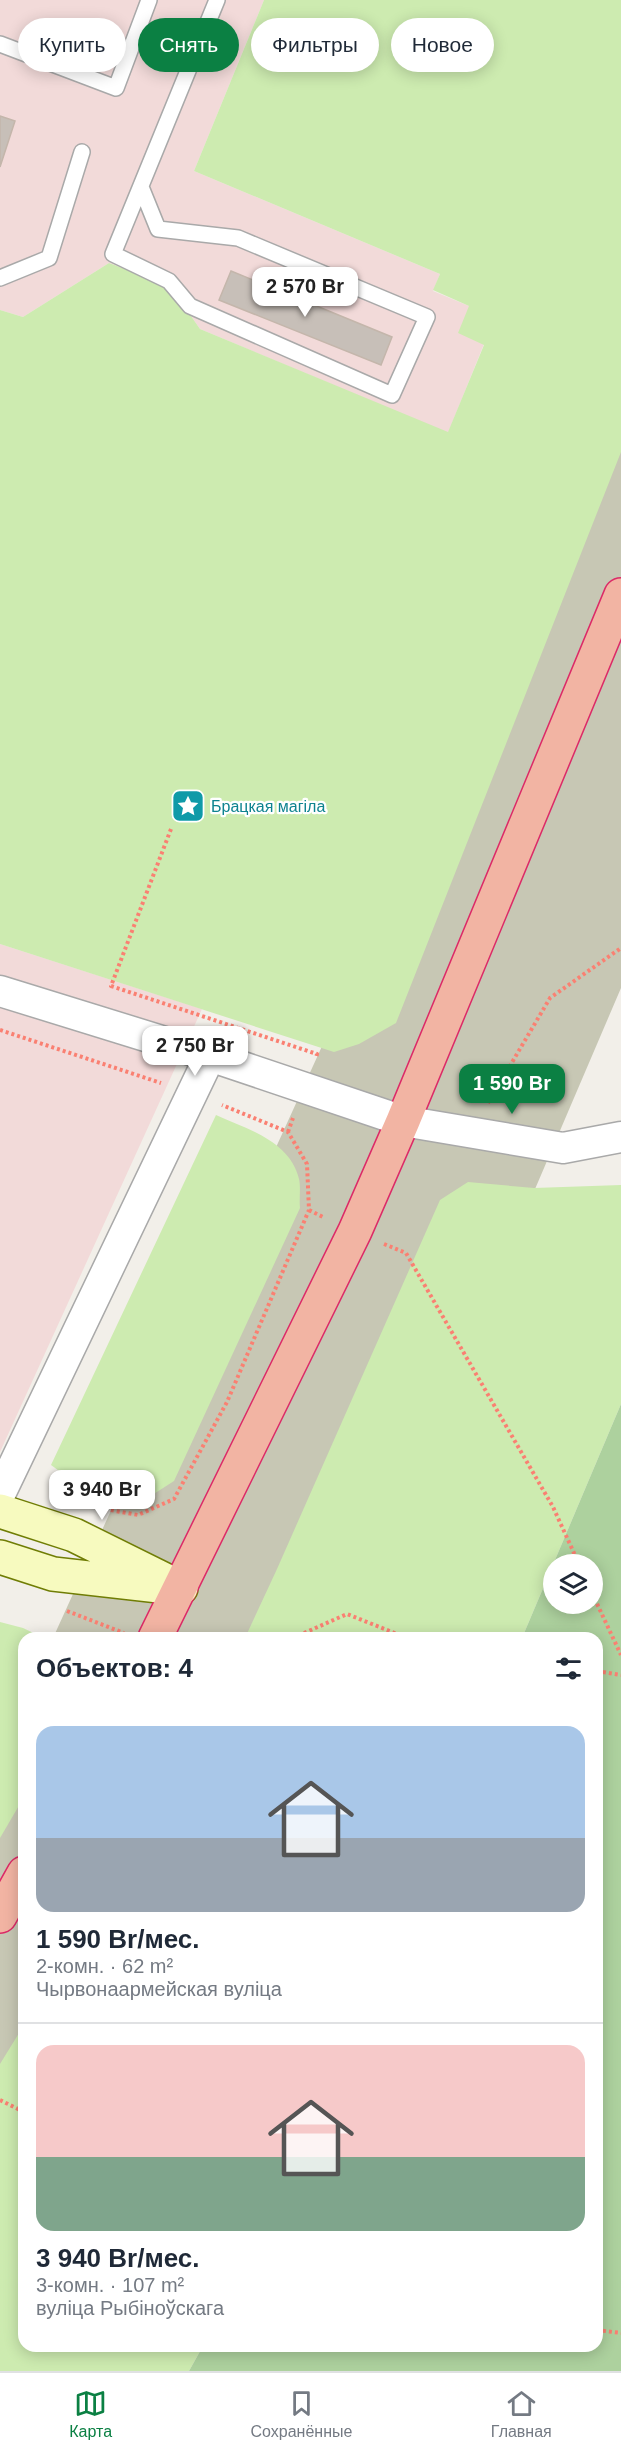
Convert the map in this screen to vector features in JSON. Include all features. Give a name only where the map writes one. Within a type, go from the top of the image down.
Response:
[{"type":"highway","points":[[143,1632],[181,1588],[355,1231],[403,1121],[621,595]]},
{"type":"highway","points":[[0,1916],[18,1884]]},
{"type":"main road","points":[[0,1511],[74,1535],[181,1588]]},
{"type":"main road","points":[[0,1557],[53,1574],[181,1588]]},
{"type":"street","points":[[0,991],[210,1056],[403,1121],[563,1148],[621,1137]]},
{"type":"street","points":[[0,1494],[210,1056]]},
{"type":"lane","points":[[0,44],[116,88],[149,0]]},
{"type":"lane","points":[[141,187],[158,229],[237,238],[427,317],[392,395],[190,306],[169,281],[113,254],[217,0]]},
{"type":"lane","points":[[0,278],[49,258],[82,152]]},
{"type":"path","points":[[111,986],[171,829]]},
{"type":"path","points":[[471,1132],[550,998],[621,948]]},
{"type":"path","points":[[0,1030],[192,1094],[288,1132],[307,1164],[309,1210],[227,1402],[174,1499],[138,1515],[88,1506]]},
{"type":"path","points":[[406,1253],[553,1507],[574,1554]]},
{"type":"path","points":[[61,1609],[128,1632]]},
{"type":"path","points":[[306,1632],[347,1614],[392,1632]]},
{"type":"path","points":[[602,1614],[621,1655]]},
{"type":"path","points":[[603,1672],[621,1675]]},
{"type":"path","points":[[0,2100],[18,2109]]},
{"type":"path","points":[[603,2331],[621,2333]]},
{"type":"shaded area","points":[[0,0],[264,0],[257,18],[251,18],[251,32],[239,61],[239,18],[138,18],[138,72],[235,72],[194,171],[440,274],[433,291],[469,306],[484,344],[448,433],[200,329],[170,286],[109,263],[23,317],[0,310]]},
{"type":"shaded area","points":[[621,282],[621,988],[346,1632],[56,1632],[348,989]]},
{"type":"shaded area","points":[[0,944],[202,1009],[0,1452]]},
{"type":"shaded area","points":[[18,1711],[18,2297],[0,2326],[0,1742]]},
{"type":"green space","points":[[264,0],[621,0],[621,452],[396,1023],[359,1044],[334,1052],[0,944],[0,310],[23,317],[109,263],[170,286],[200,329],[448,432],[484,345],[458,333],[469,306],[433,290],[440,274],[194,171],[235,72],[239,72],[239,61],[251,32],[251,72],[379,72],[379,18],[257,18]]},
{"type":"green space","points":[[216,1115],[254,1131],[287,1155],[299,1179],[300,1208],[174,1481],[135,1506],[77,1484],[51,1465]]},
{"type":"green space","points":[[468,1182],[534,1188],[621,1185],[621,1404],[558,1554],[543,1554],[543,1588],[525,1632],[248,1632],[440,1200]]},
{"type":"green space","points":[[621,1404],[621,2371],[189,2371],[200,2352],[603,2352],[603,1632],[525,1632],[543,1588],[543,1614],[603,1614],[603,1554],[558,1554]]},
{"type":"green space","points":[[0,1622],[31,1632],[18,1632],[18,1807],[0,1838]]},
{"type":"green space","points":[[18,2035],[18,2352],[200,2352],[189,2371],[0,2371],[0,2064]]},
{"type":"building","points":[[0,116],[15,121],[0,167]]},
{"type":"building","points":[[231,271],[392,337],[381,365],[219,300]]},
{"type":"place","name":"Брацкая магіла","points":[[188,806]]}]
